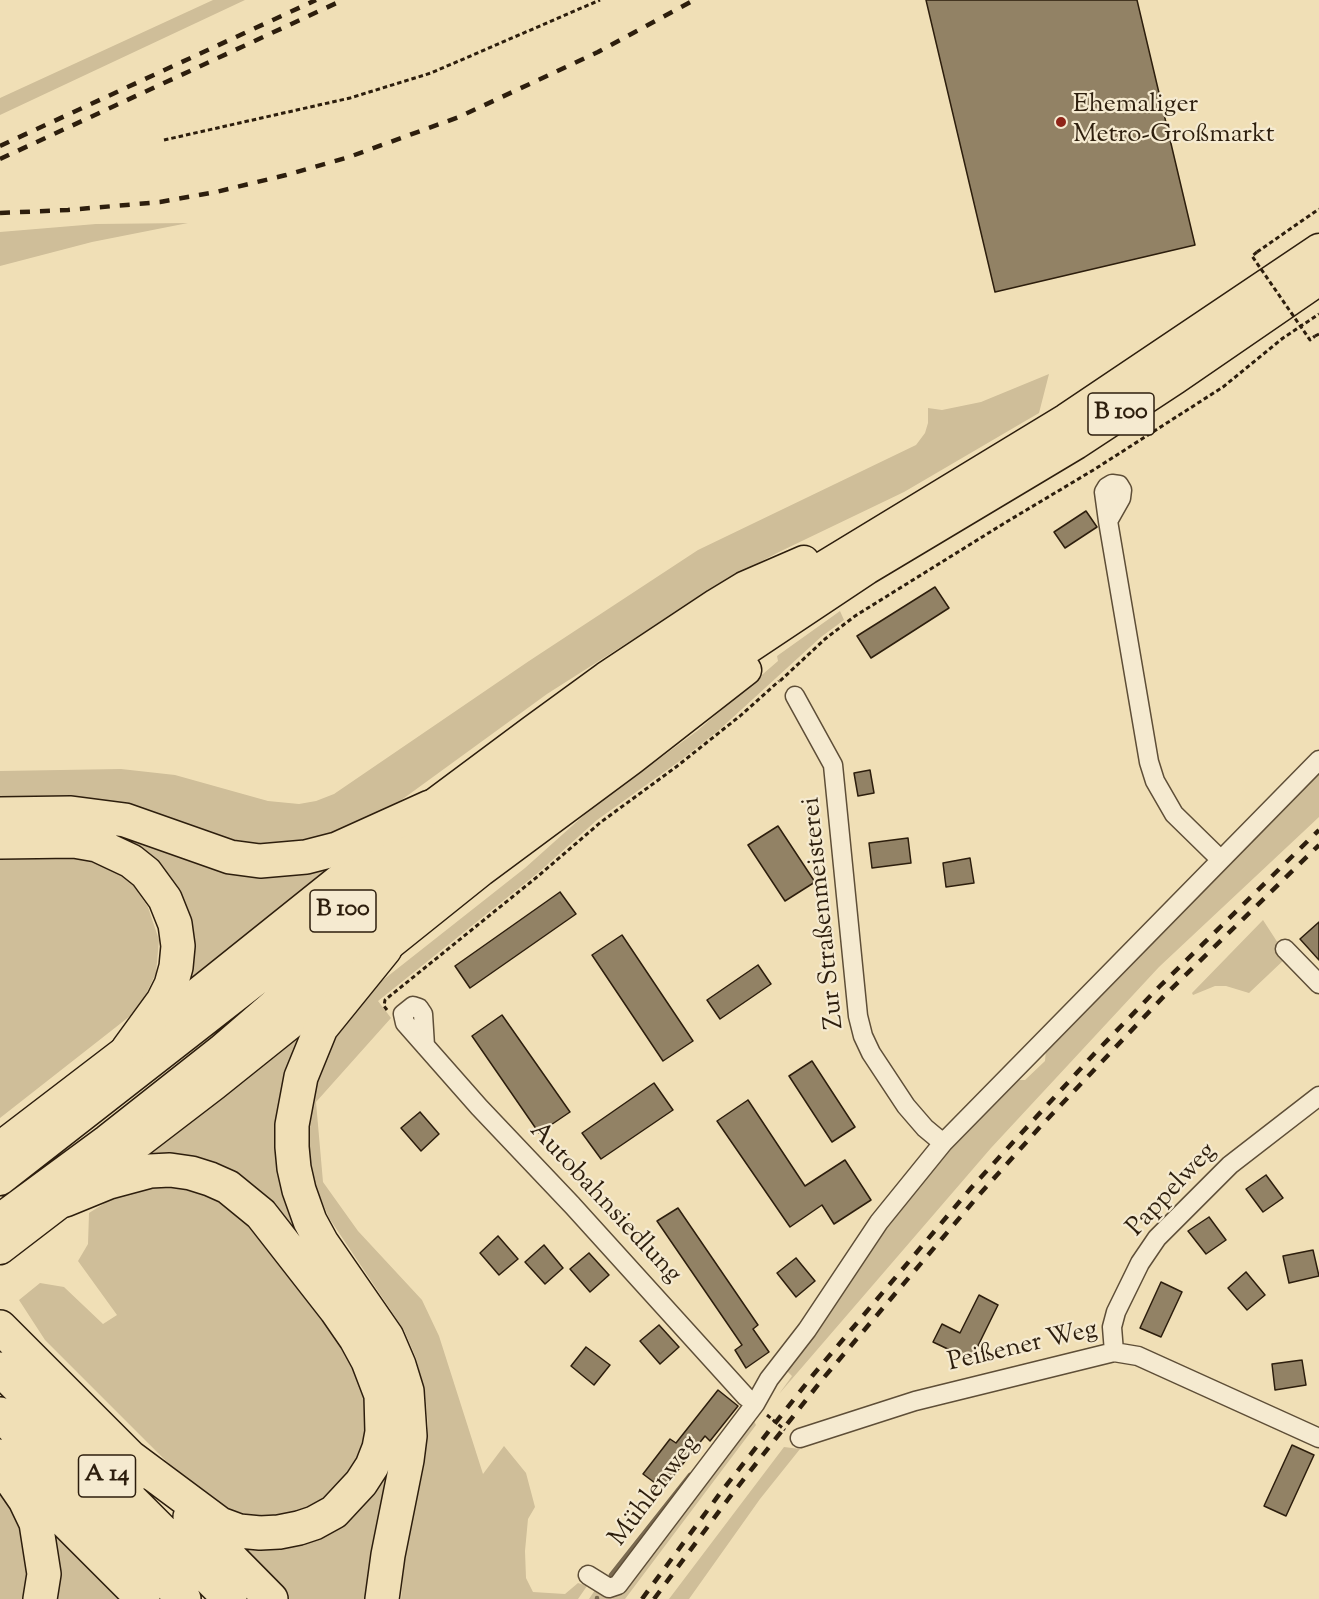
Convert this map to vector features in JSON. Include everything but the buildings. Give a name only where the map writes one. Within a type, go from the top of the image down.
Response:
[{"type":"highway","name":"B 100","points":[[0,1219],[107,1140],[221,1050],[337,950],[481,837],[633,725],[867,569],[1076,444],[1253,326],[1318,257]]},
{"type":"highway","name":"B 100","points":[[0,1180],[545,755],[693,651],[895,521],[1066,419],[1318,257]]},
{"type":"highway","points":[[1253,326],[1319,297]]},
{"type":"highway","points":[[0,1147],[128,1049],[430,807],[606,677],[744,587],[895,521]]},
{"type":"highway","points":[[0,1249],[214,1085],[482,871],[816,618],[867,569]]},
{"type":"highway","points":[[0,814],[71,813],[125,820],[230,857],[260,861],[306,857],[338,849],[430,807]]},
{"type":"highway","points":[[0,842],[74,840],[97,845],[131,861],[158,887],[175,924],[178,946],[176,967],[163,1001],[128,1049]]},
{"type":"highway","points":[[382,1599],[387,1555],[410,1436],[407,1391],[387,1337],[322,1243],[310,1221],[294,1168],[292,1125],[301,1077],[321,1028],[385,949]]},
{"type":"highway","points":[[65,1200],[109,1182],[150,1171],[170,1170],[191,1173],[228,1187],[261,1214],[336,1310],[368,1361],[381,1395],[382,1432],[379,1448],[361,1484],[334,1512],[299,1528],[260,1533],[239,1531],[220,1524],[130,1457]]},
{"type":"highway","points":[[0,1327],[271,1599]]},
{"type":"highway","name":"A 14","points":[[0,1369],[230,1599]]},
{"type":"highway","name":"A 14","points":[[0,1414],[184,1599]]},
{"type":"highway","points":[[0,1456],[143,1599]]},
{"type":"highway","points":[[0,1466],[25,1500],[36,1523],[44,1574],[40,1599]]},
{"type":"street","points":[[1108,521],[1149,762],[1155,781],[1174,814],[1221,859]]},
{"type":"street","name":"Zur Straßenmeisterei","points":[[795,696],[833,765],[858,1016],[862,1036],[906,1106],[925,1128],[943,1143]]},
{"type":"street","points":[[751,1400],[807,1330],[879,1222],[943,1143],[1319,760]]},
{"type":"street","points":[[1285,949],[1319,984]]},
{"type":"street","name":"Autobahnsiedlung","points":[[403,1019],[403,1014],[408,1009],[413,1006],[418,1008],[425,1021],[425,1046],[751,1400]]},
{"type":"street","name":"Pappelweg","points":[[1114,1352],[1112,1327],[1116,1312],[1140,1263],[1157,1238],[1230,1165],[1319,1096]]},
{"type":"street","name":"Peißener Weg","points":[[800,1438],[915,1401],[1114,1352],[1138,1356],[1319,1438]]},
{"type":"street","name":"Mühlenweg","points":[[588,1575],[609,1588],[618,1585],[751,1400]]},
{"type":"path","points":[[164,140],[350,98],[431,73],[600,0]]},
{"type":"path","points":[[1317,335],[1310,340],[1252,256],[1319,209]]},
{"type":"path","points":[[403,1019],[395,1019],[384,1006],[385,1000],[601,822],[740,716],[825,639],[855,616],[1095,469],[1223,387],[1283,338],[1319,314]]},
{"type":"path","points":[[780,681],[790,698],[795,696]]},
{"type":"path","points":[[751,1400],[790,1436],[800,1438]]},
{"type":"shaded area","points":[[213,0],[245,0],[0,115],[0,98]]},
{"type":"shaded area","points":[[188,223],[92,242],[0,266],[0,232],[96,224]]},
{"type":"shaded area","points":[[1049,374],[1039,413],[904,492],[726,580],[547,694],[400,801],[347,833],[276,849],[0,807],[0,771],[121,769],[175,775],[268,801],[299,804],[334,794],[529,661],[698,550],[916,445],[925,433],[928,408],[942,410],[981,402]]},
{"type":"shaded area","points":[[840,611],[844,620],[821,637],[719,730],[597,820],[539,872],[378,1001],[391,1018],[316,1102],[323,1182],[358,1231],[422,1300],[439,1336],[483,1474],[504,1446],[526,1473],[535,1507],[528,1519],[525,1551],[526,1578],[533,1592],[565,1594],[578,1583],[587,1586],[578,1599],[401,1599],[405,1556],[425,1461],[428,1426],[425,1392],[416,1358],[404,1330],[329,1218],[317,1190],[309,1159],[310,1098],[334,1034],[356,1005],[383,980],[525,868],[591,809],[697,731],[778,661],[777,656]]},
{"type":"shaded area","points":[[1319,770],[1319,817],[1159,967],[991,1148],[779,1394],[792,1376],[787,1371],[864,1257],[905,1201],[948,1151],[1015,1080],[1025,1080],[1045,1061],[1046,1049]]},
{"type":"shaded area","points":[[34,824],[350,855],[170,1006],[174,902]]},
{"type":"shaded area","points":[[57,856],[98,861],[131,882],[148,907],[159,940],[156,973],[139,1009],[0,1118],[0,860]]},
{"type":"shaded area","points":[[1263,920],[1287,957],[1249,993],[1226,986],[1215,986],[1193,995],[1192,993]]},
{"type":"shaded area","points":[[310,1021],[282,1104],[400,1410],[375,1599],[283,1599],[225,1541],[307,1534],[389,1418],[270,1215],[128,1168]]},
{"type":"shaded area","points":[[150,1186],[185,1186],[220,1200],[245,1218],[346,1350],[361,1376],[370,1419],[361,1460],[334,1493],[302,1514],[265,1518],[230,1510],[187,1482],[45,1340],[19,1300],[40,1283],[64,1287],[103,1324],[117,1315],[78,1261],[88,1244],[89,1213],[121,1193]]},
{"type":"shaded area","points":[[754,1421],[756,1425],[625,1599],[589,1599],[595,1590],[612,1596],[748,1422]]},
{"type":"shaded area","points":[[784,1447],[800,1449],[760,1499],[689,1599],[669,1599]]},
{"type":"shaded area","points":[[0,1484],[29,1530],[31,1599],[0,1599]]},
{"type":"shaded area","points":[[48,1518],[127,1599],[45,1599]]},
{"type":"waterway","points":[[611,1575],[690,1475]]},
{"type":"railway","points":[[0,146],[316,0]]},
{"type":"railway","points":[[0,159],[343,0]]},
{"type":"railway","points":[[0,213],[160,202],[216,192],[349,157],[459,117],[598,52],[694,0]]},
{"type":"railway","points":[[642,1599],[721,1492],[813,1375],[971,1188],[1159,987],[1319,830]]},
{"type":"railway","points":[[654,1599],[729,1498],[821,1381],[979,1195],[1166,994],[1319,845]]},
{"type":"place","name":"Ehemaliger Metro-Großmarkt","points":[[1061,122]]}]
